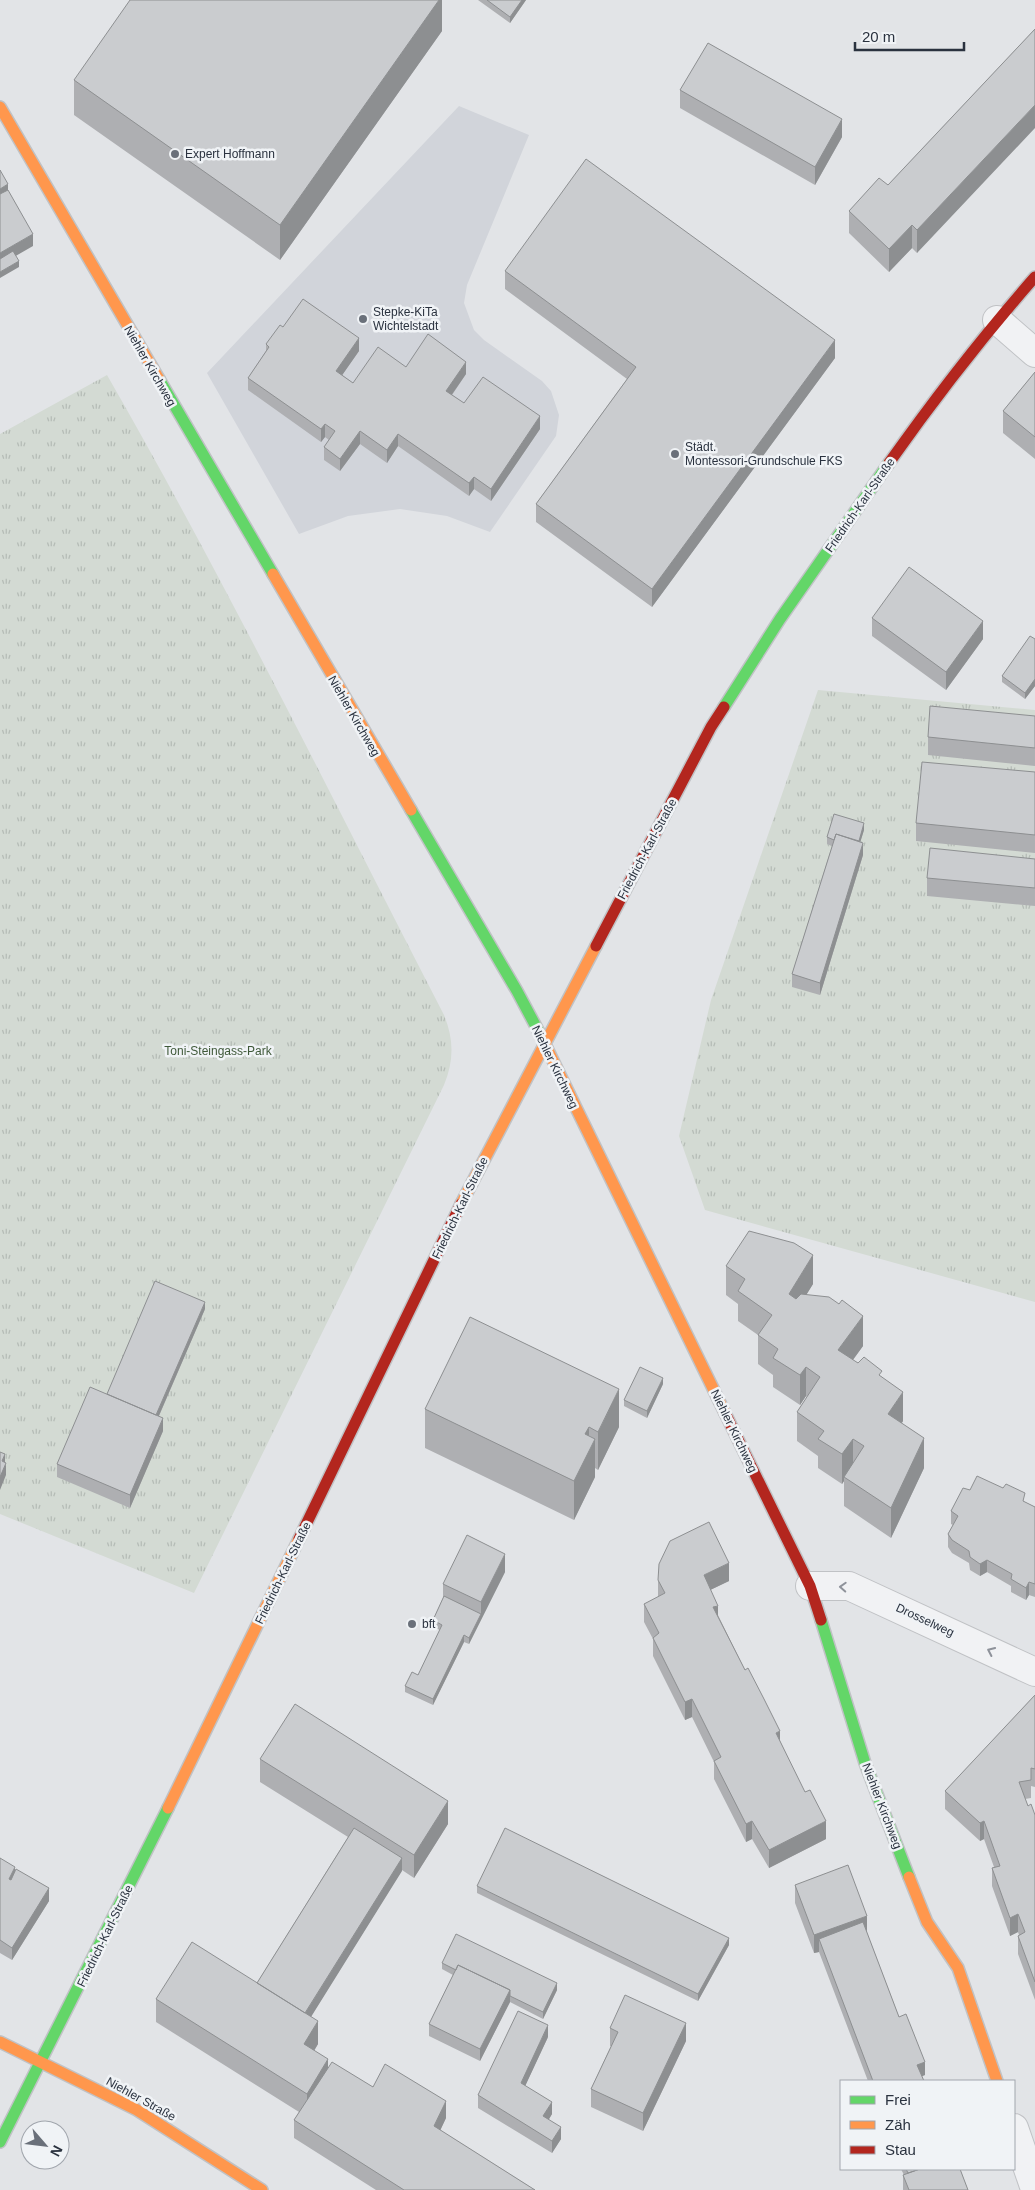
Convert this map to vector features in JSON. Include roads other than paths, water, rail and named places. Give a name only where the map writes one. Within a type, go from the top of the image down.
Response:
[{"type":"street","name":"Niehler Kirchweg","points":[[0,107],[517,991],[544,1043],[810,1586],[865,1763],[927,1922],[958,1968],[997,2080]]},
{"type":"street","name":"Friedrich-Karl-Straße","points":[[0,2142],[274,1592],[459,1208],[711,727],[780,619],[937,395],[997,320],[1035,277]]},
{"type":"street","points":[[997,320],[1035,353]]},
{"type":"street","name":"Drosselweg","points":[[810,1586],[849,1586],[1035,1672]]},
{"type":"street","name":"Niehler Straße","points":[[0,2042],[136,2110],[262,2190]]},
{"type":"street","points":[[1015,2131],[1035,2189]]},
{"type":"place","name":"Expert Hoffmann","points":[[175,154]]},
{"type":"place","name":"Stepke-KiTa Wichtelstadt","points":[[363,319]]},
{"type":"place","name":"Städt. Montessori-Grundschule FKS","points":[[675,454]]},
{"type":"place","name":"bft","points":[[412,1624]]},
{"type":"park label","name":"Toni-Steingass-Park","points":[[218,1051]]}]
